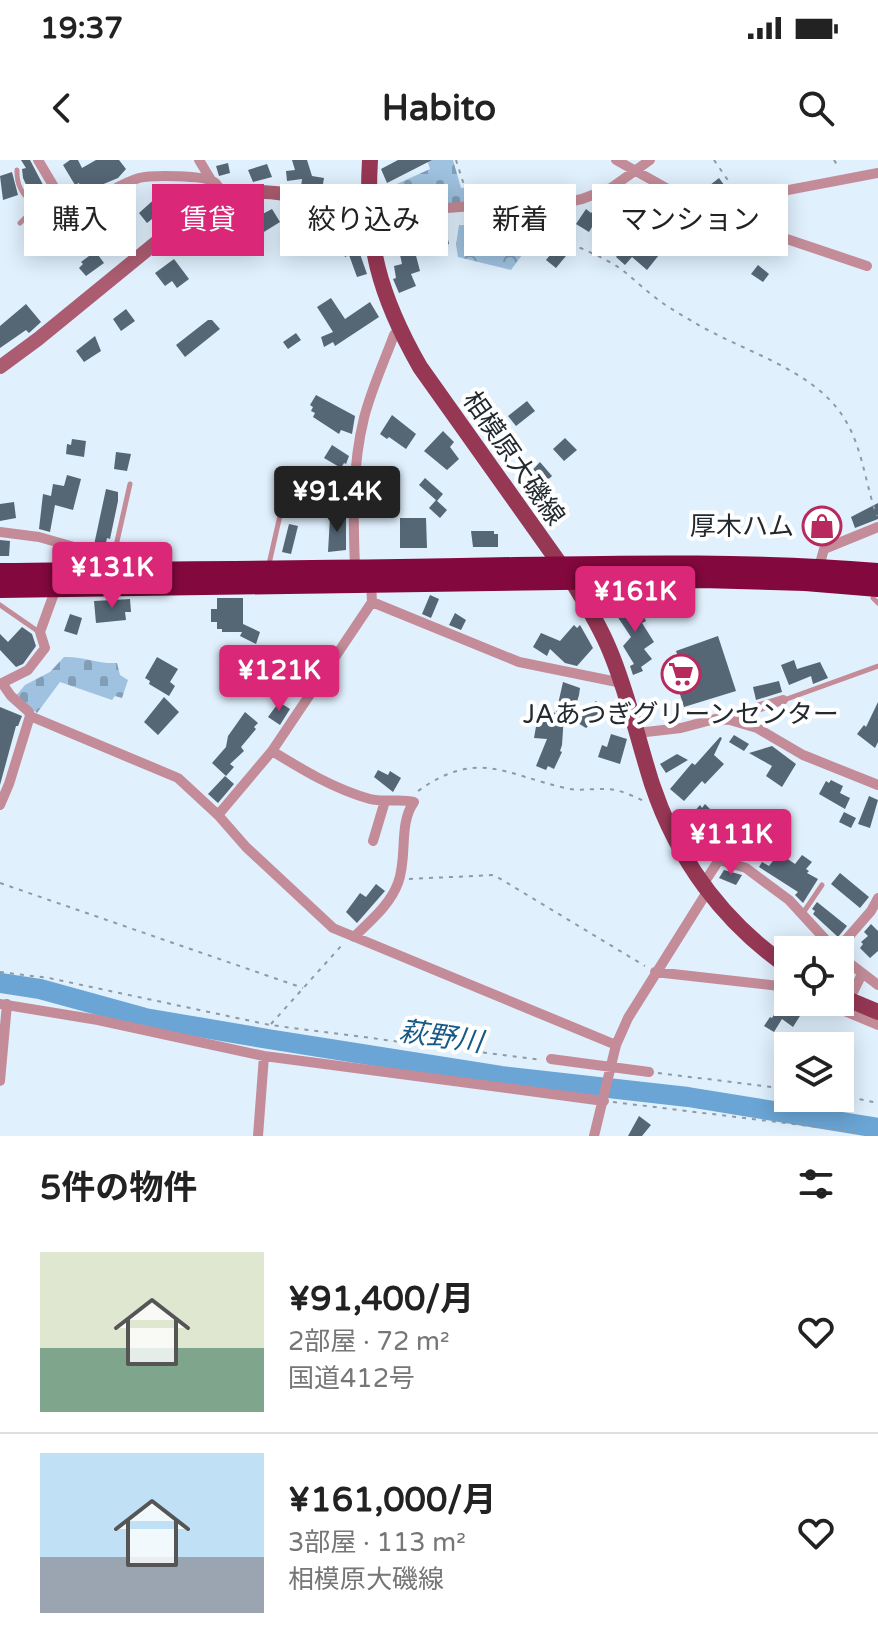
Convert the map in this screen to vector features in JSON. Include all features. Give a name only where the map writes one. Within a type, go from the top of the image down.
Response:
[{"type":"highway","points":[[0,572],[110,573],[683,563],[819,567],[877,588]]},
{"type":"highway","points":[[0,589],[372,592],[572,581],[702,579],[877,588]]},
{"type":"main road","name":"相模原大磯線","points":[[368,184],[370,160]]},
{"type":"main road","name":"相模原大磯線","points":[[376,256],[380,279],[399,329],[420,367],[572,581],[603,633],[660,804],[679,848],[705,889],[752,939],[774,956]]},
{"type":"main road","points":[[854,1006],[878,1012]]},
{"type":"street","points":[[38,160],[52,184]]},
{"type":"street","points":[[199,160],[216,184]]},
{"type":"street","points":[[616,160],[661,184]]},
{"type":"street","points":[[576,200],[611,188],[650,160]]},
{"type":"street","points":[[788,192],[878,173]]},
{"type":"street","points":[[127,184],[147,177],[211,180]]},
{"type":"street","points":[[788,239],[867,266]]},
{"type":"street","points":[[0,367],[152,246]]},
{"type":"street","points":[[355,567],[353,517],[359,442],[364,415],[399,329]]},
{"type":"street","points":[[819,567],[824,549],[878,527]]},
{"type":"street","points":[[0,532],[39,537],[81,549],[85,553],[88,572]]},
{"type":"street","points":[[56,588],[40,632],[45,648],[28,670],[1,683],[30,716],[178,778],[333,928],[616,1045]]},
{"type":"street","points":[[218,815],[272,751],[372,592],[519,662],[622,683]]},
{"type":"street","points":[[730,720],[737,714],[783,700]]},
{"type":"street","points":[[0,805],[30,716]]},
{"type":"street","points":[[637,733],[681,728],[715,719],[730,720],[757,728],[803,755],[878,785]]},
{"type":"street","points":[[272,751],[315,777],[370,799],[414,802],[406,816],[400,879],[392,898],[352,936]]},
{"type":"street","points":[[373,841],[385,801]]},
{"type":"street","points":[[594,1136],[616,1045],[719,860],[746,868],[803,913],[824,936]]},
{"type":"street","points":[[849,936],[871,911],[878,898]]},
{"type":"street","points":[[854,967],[878,985]]},
{"type":"street","points":[[655,972],[774,985]]},
{"type":"street","points":[[854,987],[862,974]]},
{"type":"street","points":[[0,1081],[3,1004],[98,1020],[264,1056],[604,1098]]},
{"type":"street","points":[[854,1009],[878,1025]]},
{"type":"street","points":[[258,1136],[264,1056]]},
{"type":"street","points":[[551,1059],[649,1072]]},
{"type":"lane","points":[[17,170],[19,185],[24,192]]},
{"type":"lane","points":[[20,223],[24,218]]},
{"type":"lane","points":[[110,573],[130,484]]},
{"type":"lane","points":[[268,569],[281,511]]},
{"type":"lane","points":[[0,605],[40,632]]},
{"type":"lane","points":[[783,700],[878,666]]},
{"type":"lane","points":[[803,913],[822,885]]},
{"type":"path","points":[[456,160],[464,185]]},
{"type":"path","points":[[714,160],[727,184]]},
{"type":"path","points":[[576,245],[619,268],[695,323],[788,369],[831,400],[846,420],[863,461],[865,480],[878,520]]},
{"type":"path","points":[[409,800],[440,776],[458,769],[500,768],[568,789],[616,790],[660,804]]},
{"type":"path","points":[[400,879],[494,875],[655,972]]},
{"type":"path","points":[[0,883],[303,988]]},
{"type":"path","points":[[270,1025],[352,936]]},
{"type":"path","points":[[0,972],[49,978],[270,1025],[544,1061],[551,1059]]},
{"type":"path","points":[[649,1072],[774,1087]]},
{"type":"path","points":[[604,1098],[851,1131],[860,1136]]},
{"type":"path","points":[[854,1098],[878,1103]]},
{"type":"green space","points":[[427,160],[453,160],[461,188],[464,188],[464,202],[448,204],[448,184],[397,184],[430,169]]},
{"type":"green space","points":[[459,225],[464,225],[464,256],[521,256],[511,270],[458,257]]},
{"type":"green space","points":[[64,657],[117,663],[120,675],[128,680],[122,698],[115,696],[112,700],[60,682],[37,713],[15,697],[25,685],[50,672]]},
{"type":"building","points":[[21,160],[30,160],[43,184],[26,184],[22,169],[26,168]]},
{"type":"building","points":[[70,160],[78,160],[82,168],[96,160],[119,160],[126,169],[118,178],[104,184],[74,184],[63,165]]},
{"type":"building","points":[[292,160],[307,160],[312,176],[324,178],[323,184],[301,184],[302,179],[287,181],[286,171],[295,170]]},
{"type":"building","points":[[398,160],[432,160],[387,183],[381,169]]},
{"type":"building","points":[[228,163],[230,173],[219,176],[216,166]]},
{"type":"building","points":[[267,164],[272,177],[253,182],[248,170]]},
{"type":"building","points":[[12,172],[18,195],[3,200],[0,176]]},
{"type":"building","points":[[152,201],[152,219],[147,223],[139,213]]},
{"type":"building","points":[[272,209],[280,222],[264,232],[264,213]]},
{"type":"building","points":[[586,209],[591,213],[592,227],[589,232],[576,224]]},
{"type":"building","points":[[89,256],[99,256],[104,263],[86,276],[79,268],[83,264],[81,262]]},
{"type":"building","points":[[349,256],[361,256],[367,274],[357,277]]},
{"type":"building","points":[[400,256],[416,256],[420,271],[411,274],[416,286],[399,293],[393,279],[396,278],[394,266],[402,264]]},
{"type":"building","points":[[549,256],[566,256],[556,268],[546,260]]},
{"type":"building","points":[[658,256],[647,270],[632,257],[625,265],[616,257]]},
{"type":"building","points":[[174,259],[189,279],[177,288],[172,281],[165,286],[155,273]]},
{"type":"building","points":[[758,265],[769,274],[763,282],[751,274]]},
{"type":"building","points":[[331,298],[345,319],[370,302],[379,317],[335,346],[333,342],[324,347],[321,337],[333,332],[317,307]]},
{"type":"building","points":[[26,304],[41,322],[29,333],[26,330],[0,348],[0,326]]},
{"type":"building","points":[[126,309],[135,321],[121,331],[113,319]]},
{"type":"building","points":[[208,320],[220,329],[185,357],[176,345]]},
{"type":"building","points":[[296,333],[301,340],[288,349],[283,342]]},
{"type":"building","points":[[95,336],[101,351],[84,362],[76,351]]},
{"type":"building","points":[[316,395],[355,416],[352,434],[341,430],[339,434],[313,417],[315,413],[310,405]]},
{"type":"building","points":[[527,401],[535,411],[516,426],[508,416]]},
{"type":"building","points":[[392,415],[416,434],[406,449],[380,434]]},
{"type":"building","points":[[443,431],[454,442],[450,447],[459,459],[447,470],[424,451]]},
{"type":"building","points":[[565,438],[577,450],[564,461],[553,449]]},
{"type":"building","points":[[72,439],[86,441],[84,457],[66,454],[67,444],[71,445]]},
{"type":"building","points":[[332,445],[349,456],[341,468],[324,458]]},
{"type":"building","points":[[116,452],[131,454],[127,471],[114,469]]},
{"type":"building","points":[[540,462],[552,476],[541,486],[532,488],[524,479]]},
{"type":"building","points":[[67,475],[81,479],[73,510],[55,505],[50,532],[39,529],[43,494],[51,496],[53,484],[64,486]]},
{"type":"building","points":[[425,478],[443,494],[437,501],[419,485]]},
{"type":"building","points":[[106,489],[118,492],[118,501],[110,539],[107,538],[105,547],[94,545]]},
{"type":"building","points":[[436,500],[447,510],[440,518],[429,508]]},
{"type":"building","points":[[14,502],[16,518],[0,521],[0,504]]},
{"type":"building","points":[[878,503],[878,519],[855,528],[851,517]]},
{"type":"building","points":[[829,514],[839,534],[823,541],[819,532],[814,535],[809,526]]},
{"type":"building","points":[[346,515],[346,550],[328,552],[330,517]]},
{"type":"building","points":[[400,518],[426,518],[427,548],[400,548]]},
{"type":"building","points":[[289,524],[298,526],[291,554],[282,552]]},
{"type":"building","points":[[471,531],[494,531],[498,534],[498,547],[473,547]]},
{"type":"building","points":[[0,540],[10,541],[9,556],[0,556]]},
{"type":"building","points":[[430,595],[439,599],[431,618],[422,614]]},
{"type":"building","points":[[632,597],[646,621],[642,623],[654,642],[644,649],[652,659],[641,667],[643,671],[633,675],[630,666],[634,664],[623,646],[631,637],[613,610]]},
{"type":"building","points":[[217,598],[243,598],[243,624],[260,632],[256,644],[240,636],[242,632],[222,632],[222,629],[217,629],[217,622],[211,622],[211,609],[217,609]]},
{"type":"building","points":[[130,599],[131,612],[125,612],[126,620],[96,623],[94,601]]},
{"type":"building","points":[[455,613],[466,620],[461,630],[449,625]]},
{"type":"building","points":[[70,614],[82,618],[77,635],[64,631]]},
{"type":"building","points":[[574,625],[577,628],[580,625],[593,648],[577,666],[565,663],[550,649],[547,656],[533,647],[541,633],[560,641]]},
{"type":"building","points":[[22,627],[32,634],[36,646],[23,664],[16,667],[0,650],[0,634],[8,642]]},
{"type":"building","points":[[718,636],[736,691],[684,707],[678,688],[687,685],[676,651]]},
{"type":"building","points":[[157,657],[178,669],[170,682],[175,686],[169,696],[145,678]]},
{"type":"building","points":[[794,660],[797,669],[820,662],[828,678],[813,684],[811,676],[789,685],[781,665]]},
{"type":"building","points":[[779,681],[782,692],[756,700],[753,687]]},
{"type":"building","points":[[563,682],[580,688],[579,695],[572,719],[564,715],[562,752],[554,769],[548,766],[546,770],[536,766],[547,739],[534,738],[538,715],[542,710],[556,713]]},
{"type":"building","points":[[164,697],[179,712],[158,735],[144,722]]},
{"type":"building","points":[[596,701],[603,709],[597,719],[586,728],[573,720]]},
{"type":"building","points":[[279,702],[290,709],[280,725],[268,717]]},
{"type":"building","points":[[878,702],[878,742],[875,748],[857,734],[864,725],[866,727]]},
{"type":"building","points":[[0,707],[22,716],[16,726],[0,785]]},
{"type":"building","points":[[245,712],[258,723],[241,747],[244,751],[230,764],[234,767],[226,776],[212,763],[226,747],[228,736]]},
{"type":"building","points":[[611,734],[627,739],[620,764],[598,757],[602,745],[607,747]]},
{"type":"building","points":[[734,735],[749,744],[744,751],[729,742]]},
{"type":"building","points":[[720,737],[714,755],[724,764],[705,784],[702,781],[684,801],[670,789]]},
{"type":"building","points":[[772,746],[796,764],[782,787],[766,776],[772,766],[749,753]]},
{"type":"building","points":[[677,754],[688,760],[666,773],[660,764]]},
{"type":"building","points":[[378,770],[388,775],[390,771],[401,778],[393,792],[374,777]]},
{"type":"building","points":[[225,776],[234,784],[218,803],[208,794]]},
{"type":"building","points":[[831,780],[843,786],[840,793],[850,798],[845,809],[819,794],[826,781],[829,783]]},
{"type":"building","points":[[869,796],[878,800],[870,828],[858,824]]},
{"type":"building","points":[[705,804],[732,831],[733,835],[724,844],[740,852],[737,857],[719,852],[715,847],[718,845],[705,830],[707,828],[692,814]]},
{"type":"building","points":[[844,812],[856,818],[851,828],[839,822]]},
{"type":"building","points":[[779,853],[795,864],[802,855],[812,862],[806,869],[809,871],[807,873],[818,879],[803,903],[795,895],[798,892],[759,867],[762,862],[769,866]]},
{"type":"building","points":[[724,870],[742,875],[736,885],[719,878]]},
{"type":"building","points":[[840,873],[869,897],[860,908],[831,884]]},
{"type":"building","points":[[376,884],[385,891],[357,923],[346,912],[360,893],[366,897]]},
{"type":"building","points":[[817,902],[847,926],[837,936],[813,914],[815,911],[812,909]]},
{"type":"building","points":[[871,924],[878,931],[878,951],[870,958],[860,948],[861,942],[868,936],[864,932]]},
{"type":"building","points":[[774,1015],[800,1016],[793,1027],[782,1019],[774,1032],[764,1026]]},
{"type":"building","points":[[639,1116],[651,1125],[642,1136],[628,1136]]},
{"type":"waterway","name":"萩野川","points":[[0,983],[40,989],[145,1018],[268,1039],[501,1076],[688,1097],[878,1128]]},
{"type":"place","name":"厚木ハム","points":[[822,526]]},
{"type":"place","name":"JAあつぎグリーンセンター","points":[[681,674]]}]
